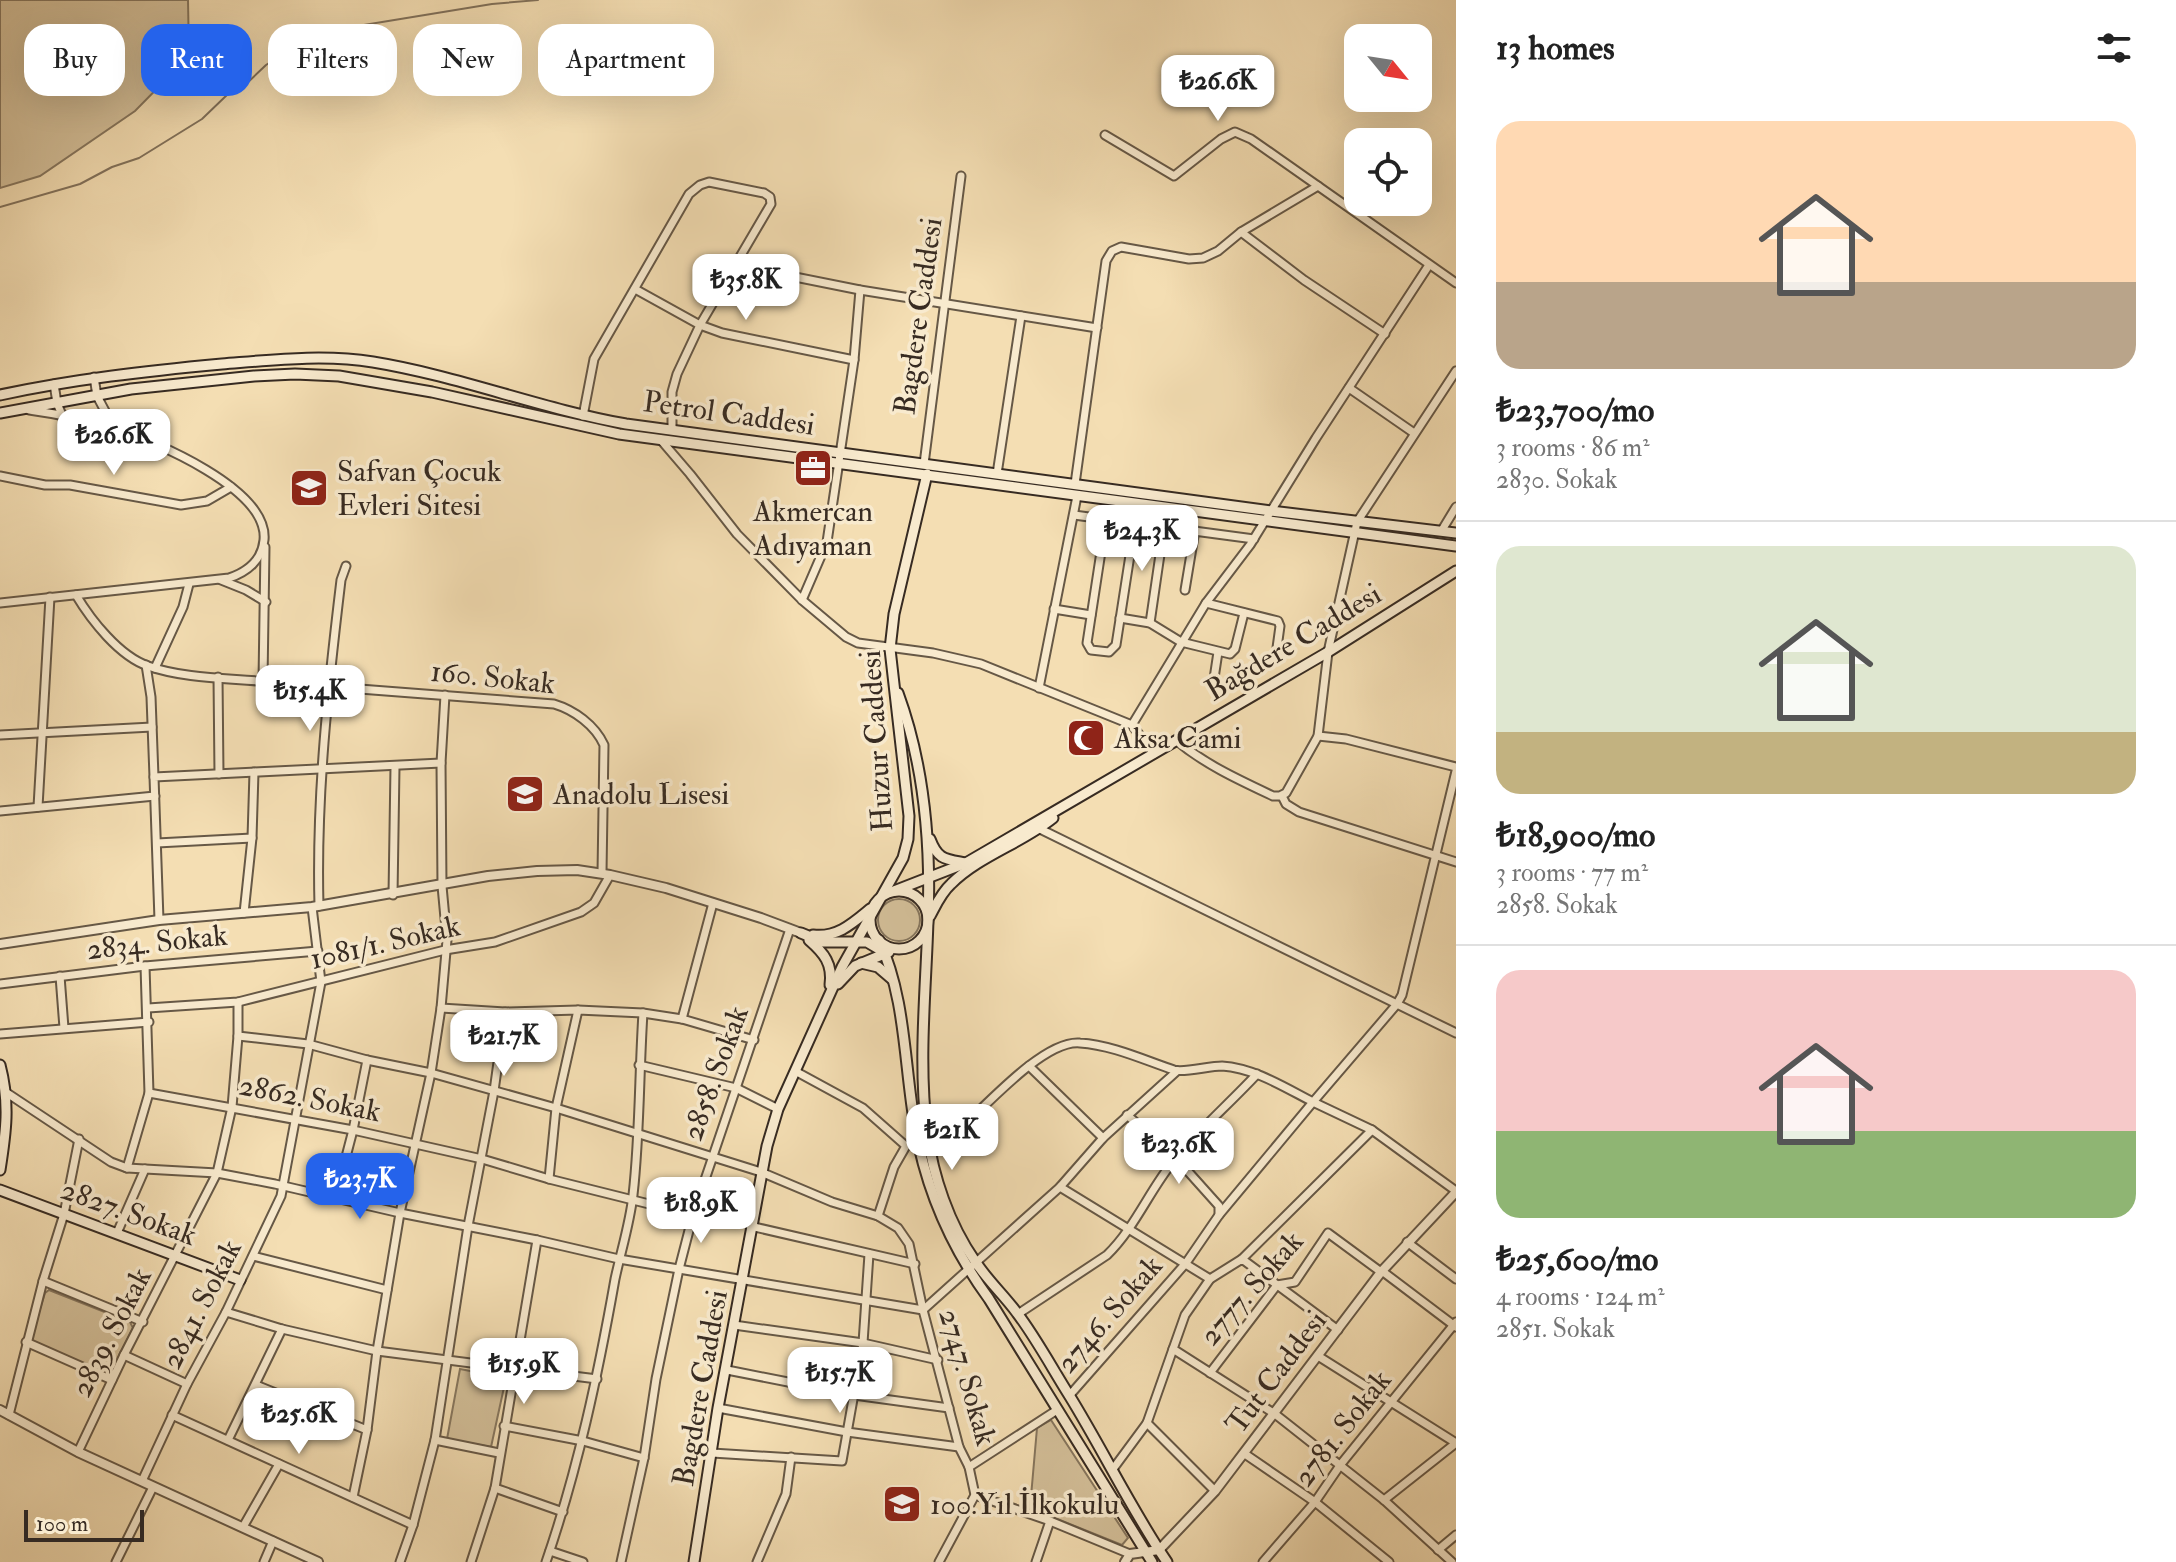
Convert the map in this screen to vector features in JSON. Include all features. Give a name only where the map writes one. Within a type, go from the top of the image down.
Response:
[{"type":"main road","name":"Petrol Caddesi","points":[[0,395],[94,377],[278,360],[350,359],[395,367],[583,416],[840,457],[1075,484],[1271,511],[1356,528],[1456,533]]},
{"type":"main road","points":[[0,413],[131,389],[254,376],[339,376],[432,392],[580,427],[659,439],[840,457]]},
{"type":"main road","points":[[925,469],[1077,496],[1265,521],[1356,528],[1456,546]]},
{"type":"main road","name":"Huzur Caddesi","points":[[876,904],[903,858],[909,832],[890,649],[894,614],[925,469]]},
{"type":"main road","name":"Bağdere Caddesi","points":[[928,919],[943,892],[959,877],[1036,826],[1328,652],[1456,571]]},
{"type":"main road","points":[[892,674],[910,725],[926,828],[928,919],[923,1053],[927,1131],[944,1200],[971,1266],[1018,1314],[1167,1562]]},
{"type":"main road","name":"Bağdere Caddesi","points":[[894,891],[966,863],[1036,826]]},
{"type":"main road","points":[[926,828],[938,855],[966,863]]},
{"type":"main road","points":[[894,891],[905,891],[920,899],[928,919],[920,940],[850,969],[829,996],[855,940],[883,896],[894,891]]},
{"type":"main road","points":[[801,933],[822,936],[837,933],[876,904]]},
{"type":"main road","points":[[876,904],[871,920],[873,931],[895,982],[918,1142],[937,1206],[1057,1410],[1152,1562]]},
{"type":"main road","points":[[801,933],[823,942],[855,940],[871,943],[885,953]]},
{"type":"main road","points":[[801,933],[826,958],[831,974],[829,996]]},
{"type":"main road","points":[[879,940],[900,948]]},
{"type":"main road","points":[[861,963],[878,967],[895,982]]},
{"type":"main road","name":"Bagdere Caddesi","points":[[694,1562],[718,1408],[761,1172],[778,1109],[829,996]]},
{"type":"main road","points":[[0,1065],[7,1093],[6,1135],[0,1170]]},
{"type":"main road","name":"2827. Sokak","points":[[0,1190],[178,1254],[240,1280]]},
{"type":"street","points":[[1105,135],[1174,176],[1221,139],[1235,132],[1251,139],[1456,283]]},
{"type":"street","name":"Bagdere Caddesi","points":[[925,469],[961,176]]},
{"type":"street","points":[[583,416],[591,366],[689,194],[709,182],[764,193],[772,201],[700,325],[674,380],[672,429]]},
{"type":"street","points":[[1075,484],[1106,261],[1114,249],[1121,247],[1196,259],[1218,251],[1241,232],[1318,186]]},
{"type":"street","points":[[1241,232],[1304,280],[1385,334]]},
{"type":"street","points":[[735,265],[860,290],[1097,328]]},
{"type":"street","points":[[1132,725],[1206,603],[1254,539],[1429,265]]},
{"type":"street","points":[[635,289],[700,325],[722,333],[854,360]]},
{"type":"street","points":[[802,600],[827,542],[854,360],[860,290]]},
{"type":"street","points":[[997,474],[1021,316]]},
{"type":"street","points":[[94,377],[97,396],[114,428]]},
{"type":"street","points":[[1282,796],[1318,736],[1328,652],[1356,528],[1414,433],[1455,377]]},
{"type":"street","points":[[54,384],[62,415]]},
{"type":"street","points":[[1349,388],[1414,433]]},
{"type":"street","points":[[24,409],[114,428],[188,460],[231,487],[255,509],[262,521],[264,536],[266,602],[263,681]]},
{"type":"street","points":[[659,439],[737,534],[802,600],[846,637],[858,643],[890,649],[965,659],[1132,725],[1154,754]]},
{"type":"street","points":[[0,476],[181,505],[202,502],[231,487]]},
{"type":"street","points":[[1039,688],[1077,496]]},
{"type":"street","points":[[1442,530],[1456,507]]},
{"type":"street","points":[[1074,515],[1254,539]]},
{"type":"street","points":[[1106,519],[1087,643],[1091,650],[1109,652],[1114,649],[1135,523]]},
{"type":"street","points":[[1150,623],[1164,527]]},
{"type":"street","points":[[1185,590],[1195,530]]},
{"type":"street","points":[[0,603],[221,580],[236,576],[252,566],[260,554],[264,536]]},
{"type":"street","name":"2841. Sokak","points":[[142,1481],[281,1196],[321,982],[316,907],[322,769],[328,687],[341,580],[346,566]]},
{"type":"street","points":[[221,580],[266,602]]},
{"type":"street","points":[[155,668],[183,607],[189,584]]},
{"type":"street","name":"160. Sokak","points":[[76,595],[103,632],[133,658],[155,668],[328,687],[554,704],[574,711],[599,736],[604,753],[606,874]]},
{"type":"street","points":[[38,807],[50,597]]},
{"type":"street","points":[[1206,603],[1279,623],[1276,655]]},
{"type":"street","points":[[1054,609],[1091,615]]},
{"type":"street","points":[[1120,618],[1150,623],[1181,642],[1230,654],[1234,651],[1244,613]]},
{"type":"street","points":[[1213,685],[1218,652]]},
{"type":"street","points":[[146,665],[152,727],[159,920]]},
{"type":"street","points":[[218,677],[219,774]]},
{"type":"street","points":[[353,1497],[367,1430],[400,1213],[417,1145],[441,1008],[447,940],[442,886],[441,763],[445,695]]},
{"type":"street","points":[[0,735],[152,727]]},
{"type":"street","points":[[1318,736],[1346,739],[1456,769],[1402,995],[1397,1004]]},
{"type":"street","points":[[1176,740],[1190,752],[1230,775],[1273,796],[1282,796]]},
{"type":"street","points":[[154,777],[441,763]]},
{"type":"street","points":[[393,895],[395,767]]},
{"type":"street","points":[[244,913],[252,838],[254,772]]},
{"type":"street","points":[[0,811],[155,796]]},
{"type":"street","points":[[1282,796],[1286,804],[1299,812],[1456,862]]},
{"type":"street","points":[[1036,826],[1456,1033]]},
{"type":"street","points":[[157,843],[252,838]]},
{"type":"street","points":[[0,944],[159,920],[316,907],[537,871],[606,874],[666,888],[801,933]]},
{"type":"street","name":"1081/1. Sokak","points":[[148,1008],[238,1002],[445,950],[495,942],[581,912],[594,903],[606,874]]},
{"type":"street","points":[[682,1019],[713,903]]},
{"type":"street","name":"2858. Sokak","points":[[624,1561],[656,1379],[693,1215],[790,929]]},
{"type":"street","name":"2834. Sokak","points":[[0,984],[145,966],[318,951]]},
{"type":"street","points":[[127,1168],[149,1093],[145,966]]},
{"type":"street","points":[[60,976],[64,1028]]},
{"type":"street","name":"2839. Sokak","points":[[78,1452],[217,1173],[232,1107],[238,1002]]},
{"type":"street","name":"2746. Sokak","points":[[1069,1396],[1186,1263],[1219,1215],[1397,1004]]},
{"type":"street","points":[[441,1008],[505,1012],[578,1010],[643,1013],[682,1019],[754,1040]]},
{"type":"street","points":[[549,1179],[556,1108],[578,1010]]},
{"type":"street","points":[[400,1562],[435,1440],[505,1012]]},
{"type":"street","points":[[546,1562],[583,1441],[632,1200],[639,1135],[643,1013]]},
{"type":"street","points":[[0,1034],[149,1022]]},
{"type":"street","points":[[238,1036],[308,1044],[431,1073],[556,1108],[761,1172],[832,1202],[878,1216],[894,1167],[906,1146],[918,1142]]},
{"type":"street","points":[[931,1155],[1048,1051],[1064,1043],[1080,1043],[1156,1062],[1177,1071],[1221,1066],[1257,1074],[1372,1130],[1456,1192]]},
{"type":"street","points":[[335,1199],[367,1060]]},
{"type":"street","points":[[639,1065],[736,1088],[778,1109]]},
{"type":"street","points":[[1029,1066],[1103,1138]]},
{"type":"street","points":[[795,1071],[863,1108],[906,1146]]},
{"type":"street","points":[[7,1093],[111,1162],[127,1168],[217,1173],[619,1259],[923,1310],[1060,1187],[1103,1138],[1177,1071]]},
{"type":"street","points":[[1018,1314],[1107,1255],[1176,1158],[1257,1074]]},
{"type":"street","name":"2862. Sokak","points":[[149,1093],[353,1130],[482,1159],[693,1215]]},
{"type":"street","points":[[1127,1115],[1176,1158],[1219,1206],[1219,1215]]},
{"type":"street","points":[[1113,1469],[1147,1423],[1185,1315],[1210,1279],[1242,1259],[1372,1130]]},
{"type":"street","points":[[79,1139],[64,1214],[4,1413],[78,1452],[318,1562]]},
{"type":"street","points":[[117,1233],[145,1169]]},
{"type":"street","points":[[1060,1187],[1210,1279]]},
{"type":"street","name":"Tut Caddesi","points":[[1159,1550],[1245,1454],[1381,1271],[1456,1192]]},
{"type":"street","name":"2747. Sokak","points":[[878,1216],[898,1228],[909,1244],[959,1447],[969,1467],[975,1495]]},
{"type":"street","points":[[750,1226],[915,1264]]},
{"type":"street","name":"2777. Sokak","points":[[1210,1373],[1277,1285],[1295,1282],[1328,1233],[1381,1271]]},
{"type":"street","points":[[471,1562],[495,1488],[537,1240]]},
{"type":"street","points":[[1407,1242],[1456,1279]]},
{"type":"street","points":[[712,1453],[842,1461],[863,1343],[869,1254]]},
{"type":"street","points":[[253,1256],[387,1290]]},
{"type":"street","points":[[1242,1259],[1338,1330]]},
{"type":"street","points":[[1381,1271],[1455,1325]]},
{"type":"street","points":[[43,1281],[143,1322]]},
{"type":"street","points":[[226,1312],[282,1329],[377,1351],[597,1379]]},
{"type":"street","points":[[734,1325],[863,1343],[938,1360]]},
{"type":"street","name":"2781. Sokak","points":[[1266,1559],[1455,1325]]},
{"type":"street","points":[[228,1440],[282,1329]]},
{"type":"street","points":[[26,1342],[112,1380]]},
{"type":"street","points":[[1173,1349],[1275,1414],[1341,1464],[1452,1562]]},
{"type":"street","points":[[124,1355],[187,1384]]},
{"type":"street","points":[[1318,1356],[1456,1443],[1384,1500]]},
{"type":"street","points":[[727,1370],[854,1395],[949,1408]]},
{"type":"street","points":[[256,1385],[367,1430]]},
{"type":"street","points":[[718,1408],[847,1432],[959,1447]]},
{"type":"street","name":"2746. Sokak","points":[[969,1467],[1057,1410]]},
{"type":"street","points":[[172,1415],[413,1525]]},
{"type":"street","points":[[1147,1423],[1215,1491]]},
{"type":"street","points":[[504,1426],[583,1441],[644,1458]]},
{"type":"street","points":[[435,1440],[499,1453]]},
{"type":"street","points":[[1245,1454],[1315,1502],[1389,1562]]},
{"type":"street","points":[[757,1562],[786,1494],[791,1457]]},
{"type":"street","points":[[243,1527],[279,1464]]},
{"type":"street","points":[[116,1562],[153,1487]]},
{"type":"street","points":[[495,1488],[563,1512]]},
{"type":"street","points":[[939,1562],[975,1495],[1050,1521],[1127,1558],[1145,1551],[1159,1550]]},
{"type":"street","points":[[1036,1562],[1050,1521]]},
{"type":"street","points":[[1438,1550],[1456,1535]]},
{"type":"street","points":[[264,1562],[273,1541]]},
{"type":"street","points":[[550,1551],[583,1562]]},
{"type":"street","points":[[1266,1559],[1276,1562]]},
{"type":"shaded area","points":[[0,0],[188,0],[188,24],[141,24],[141,96],[150,96],[135,111],[40,176],[0,188]]},
{"type":"shaded area","points":[[899,899],[914,905],[920,920],[914,935],[899,941],[884,935],[878,920],[884,905]]},
{"type":"shaded area","points":[[49,1290],[130,1322],[133,1328],[109,1375],[30,1341],[45,1293]]},
{"type":"shaded area","points":[[460,1369],[506,1378],[491,1447],[447,1439]]},
{"type":"shaded area","points":[[1051,1420],[1128,1538],[1122,1545],[1030,1508],[1037,1428]]},
{"type":"waterway","points":[[0,207],[80,184],[112,167],[139,158],[202,119],[229,93],[245,85],[266,65],[315,33],[492,4],[538,0]]},
{"type":"place","name":"Akmercan Adıyaman","points":[[813,468]]},
{"type":"place","name":"Safvan Çocuk Evleri Sitesi","points":[[309,488]]},
{"type":"place","name":"Aksa Cami","points":[[1086,738]]},
{"type":"place","name":"Anadolu Lisesi","points":[[525,794]]},
{"type":"place","name":"100.Yıl İlkokulu","points":[[902,1504]]}]
